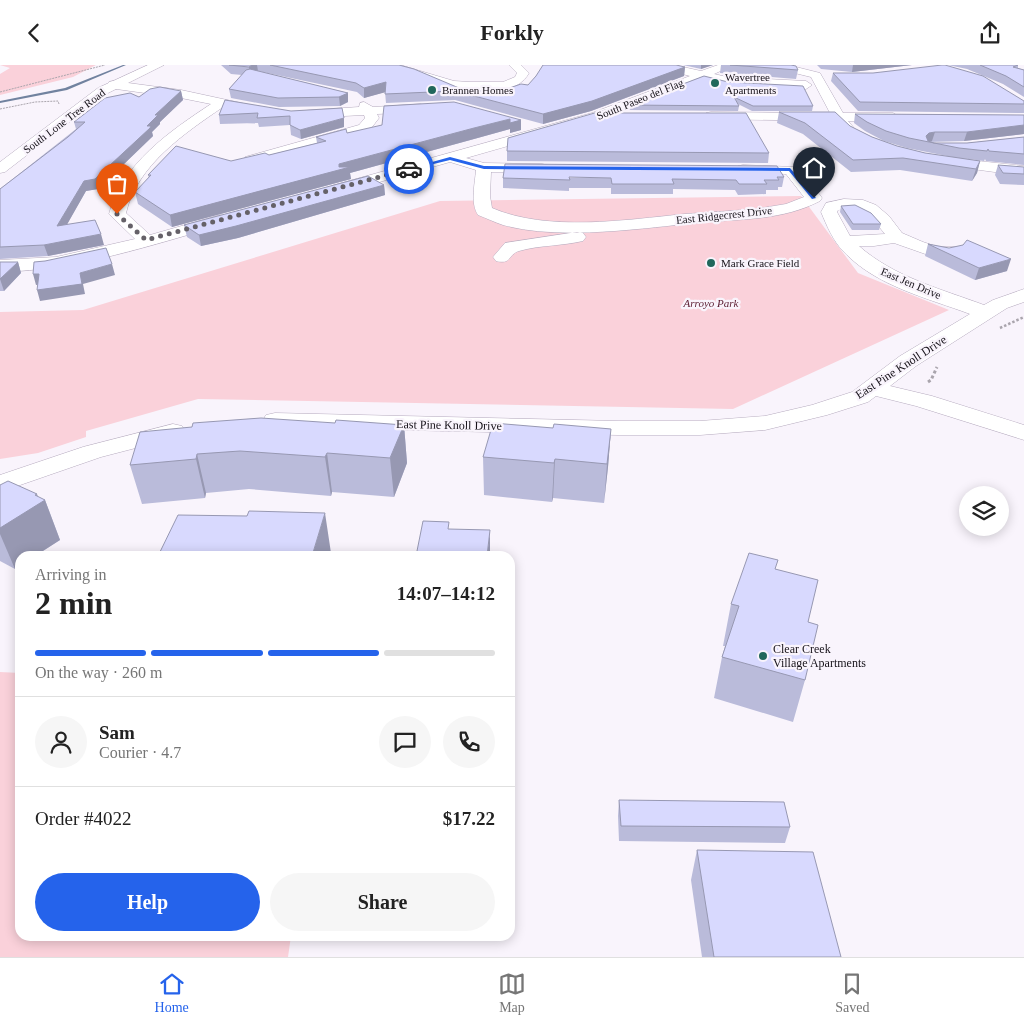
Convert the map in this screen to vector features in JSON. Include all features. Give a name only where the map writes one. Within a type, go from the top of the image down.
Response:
[{"type":"street","name":"South Lone Tree Road","points":[[0,169],[102,91],[158,65]]},
{"type":"street","points":[[382,65],[413,71],[454,84],[484,86],[504,85],[518,80],[523,73],[515,65]]},
{"type":"street","points":[[660,65],[744,83],[823,79]]},
{"type":"street","name":"South Paseo del Flag","points":[[320,193],[450,158],[543,129],[597,116],[728,65]]},
{"type":"street","points":[[774,65],[823,79]]},
{"type":"street","points":[[823,79],[829,99],[838,117],[847,128],[862,137]]},
{"type":"street","points":[[113,85],[159,90],[252,111],[276,113]]},
{"type":"street","points":[[653,94],[679,97]]},
{"type":"street","points":[[250,159],[364,128],[372,118],[369,110],[353,97]]},
{"type":"street","points":[[810,99],[829,99]]},
{"type":"street","points":[[146,240],[117,214],[118,203],[142,168],[159,149],[191,123],[221,103]]},
{"type":"street","points":[[293,114],[436,107]]},
{"type":"street","points":[[597,116],[636,116]]},
{"type":"street","points":[[694,116],[907,117]]},
{"type":"street","points":[[525,124],[543,129]]},
{"type":"street","points":[[450,158],[484,167],[553,168]]},
{"type":"street","points":[[926,158],[978,167],[1024,171]]},
{"type":"street","name":"East Ridgecrest Drive","points":[[484,167],[482,196],[484,211],[507,221],[564,225],[617,225],[756,213],[802,205],[814,198],[790,169]]},
{"type":"street","points":[[731,169],[790,169]]},
{"type":"street","name":"East Jen Drive","points":[[896,237],[872,208],[845,203],[832,206],[829,212],[845,241],[859,256],[899,280],[986,313]]},
{"type":"street","points":[[0,266],[48,264],[68,261],[237,216]]},
{"type":"street","points":[[502,257],[511,247],[612,231],[617,225]]},
{"type":"street","points":[[845,241],[874,241],[896,237],[931,251],[942,253],[953,251]]},
{"type":"street","name":"East Pine Knoll Drive","points":[[254,421],[618,429],[700,428],[765,423],[820,410],[860,397],[908,361],[1000,304],[1024,295]]},
{"type":"street","points":[[878,383],[1024,415]]},
{"type":"street","points":[[878,383],[924,401],[1024,433]]},
{"type":"street","points":[[0,484],[92,452],[195,427]]},
{"type":"path","points":[[0,92],[105,65]]},
{"type":"path","points":[[0,109],[35,102],[58,101],[62,109]]},
{"type":"path","points":[[790,169],[802,158],[835,154]]},
{"type":"green space","points":[[0,65],[96,65],[73,77],[0,95],[0,74],[10,68]]},
{"type":"green space","name":"Arroyo Park","points":[[801,196],[858,273],[949,310],[733,409],[198,399],[86,431],[86,437],[38,453],[0,459],[0,312],[83,310],[440,201]]},
{"type":"green space","points":[[0,672],[15,673],[15,941],[290,941],[288,957],[0,957]]},
{"type":"building","points":[[229,65],[252,65],[249,67]]},
{"type":"building","points":[[270,65],[399,65],[414,69],[459,88],[495,93],[521,84],[528,85],[543,65],[676,65],[685,67],[592,101],[543,114],[455,91],[385,94],[386,82],[364,88],[356,83]]},
{"type":"building","points":[[730,65],[791,65],[796,66],[798,70]]},
{"type":"building","points":[[945,65],[983,76],[1024,101],[1024,104],[860,102],[833,73],[873,73]]},
{"type":"building","points":[[980,65],[1018,65],[1013,67],[1024,70],[1024,87],[1006,76]]},
{"type":"building","points":[[250,69],[348,93],[339,97],[278,98],[229,89],[246,70]]},
{"type":"building","points":[[704,76],[728,82],[803,86],[813,106],[753,106],[734,97],[739,106],[628,105]]},
{"type":"building","points":[[160,87],[181,91],[155,115],[158,115],[147,126],[151,126],[150,128],[95,179],[84,181],[57,226],[95,220],[101,234],[44,245],[0,247],[0,189],[68,137],[85,122],[74,122],[105,98],[130,93],[139,97],[150,89]]},
{"type":"building","points":[[225,100],[291,111],[342,108],[344,118],[300,130],[290,125],[290,116],[257,118],[258,113],[219,115]]},
{"type":"building","points":[[454,102],[521,120],[510,123],[510,119],[339,164],[339,167],[350,167],[170,215],[135,192],[151,175],[148,175],[176,146],[231,161],[265,153],[269,155],[326,141],[316,137],[346,129],[347,133],[382,125],[384,106]]},
{"type":"building","points":[[605,110],[612,113],[746,113],[769,153],[507,151],[508,138]]},
{"type":"building","points":[[779,112],[835,112],[850,126],[872,137],[897,146],[925,153],[980,161],[976,169],[903,158],[853,160],[805,123]]},
{"type":"building","points":[[855,114],[1024,115],[1024,125],[967,132],[929,133],[926,136],[928,141],[934,143],[886,131]]},
{"type":"building","points":[[1024,137],[1024,154],[989,151],[988,149],[987,151],[934,143],[967,143]]},
{"type":"building","points":[[505,164],[777,166],[784,177],[777,177],[779,180],[764,180],[767,184],[739,184],[736,180],[672,179],[674,184],[612,184],[611,178],[569,177],[570,180],[503,178]]},
{"type":"building","points":[[998,165],[1024,167],[1024,174],[1003,173]]},
{"type":"building","points":[[368,176],[384,185],[199,235],[184,225]]},
{"type":"building","points":[[855,205],[871,213],[881,224],[853,224],[841,206]]},
{"type":"building","points":[[967,240],[1011,259],[979,268],[928,244],[949,248],[963,245]]},
{"type":"building","points":[[106,248],[112,264],[80,273],[82,284],[37,290],[39,274],[33,274],[34,262]]},
{"type":"building","points":[[0,262],[18,262],[0,279]]},
{"type":"building","points":[[261,418],[335,423],[336,420],[404,425],[390,458],[327,453],[325,457],[240,451],[197,454],[196,459],[130,465],[140,432],[192,427],[193,423]]},
{"type":"building","points":[[493,423],[553,428],[554,424],[611,429],[607,464],[555,459],[554,463],[483,457]]},
{"type":"building","points":[[8,481],[37,494],[35,495],[45,500],[0,528],[0,485]]},
{"type":"building","points":[[249,511],[325,513],[314,551],[160,551],[178,515],[247,516]]},
{"type":"building","points":[[423,521],[449,522],[448,529],[490,530],[488,551],[417,551]]},
{"type":"building","points":[[749,553],[778,560],[775,569],[818,580],[808,622],[818,625],[805,680],[722,657],[739,606],[731,604]]},
{"type":"building","points":[[619,800],[784,802],[790,827],[621,826]]},
{"type":"building","points":[[697,850],[813,852],[841,957],[714,957]]},
{"type":"waterway","points":[[0,102],[66,89],[125,65]]},
{"type":"way so far","points":[[117,214],[128,226],[146,240],[409,169]]},
{"type":"place","name":"Wavertree Apartments","points":[[715,83]]},
{"type":"place","name":"Brannen Homes","points":[[432,90]]},
{"type":"place","name":"Mark Grace Field","points":[[711,263]]},
{"type":"place","name":"Clear Creek Village Apartments","points":[[763,656]]},
{"type":"route","points":[[409,169],[450,158],[484,167],[790,169],[814,198]]}]
